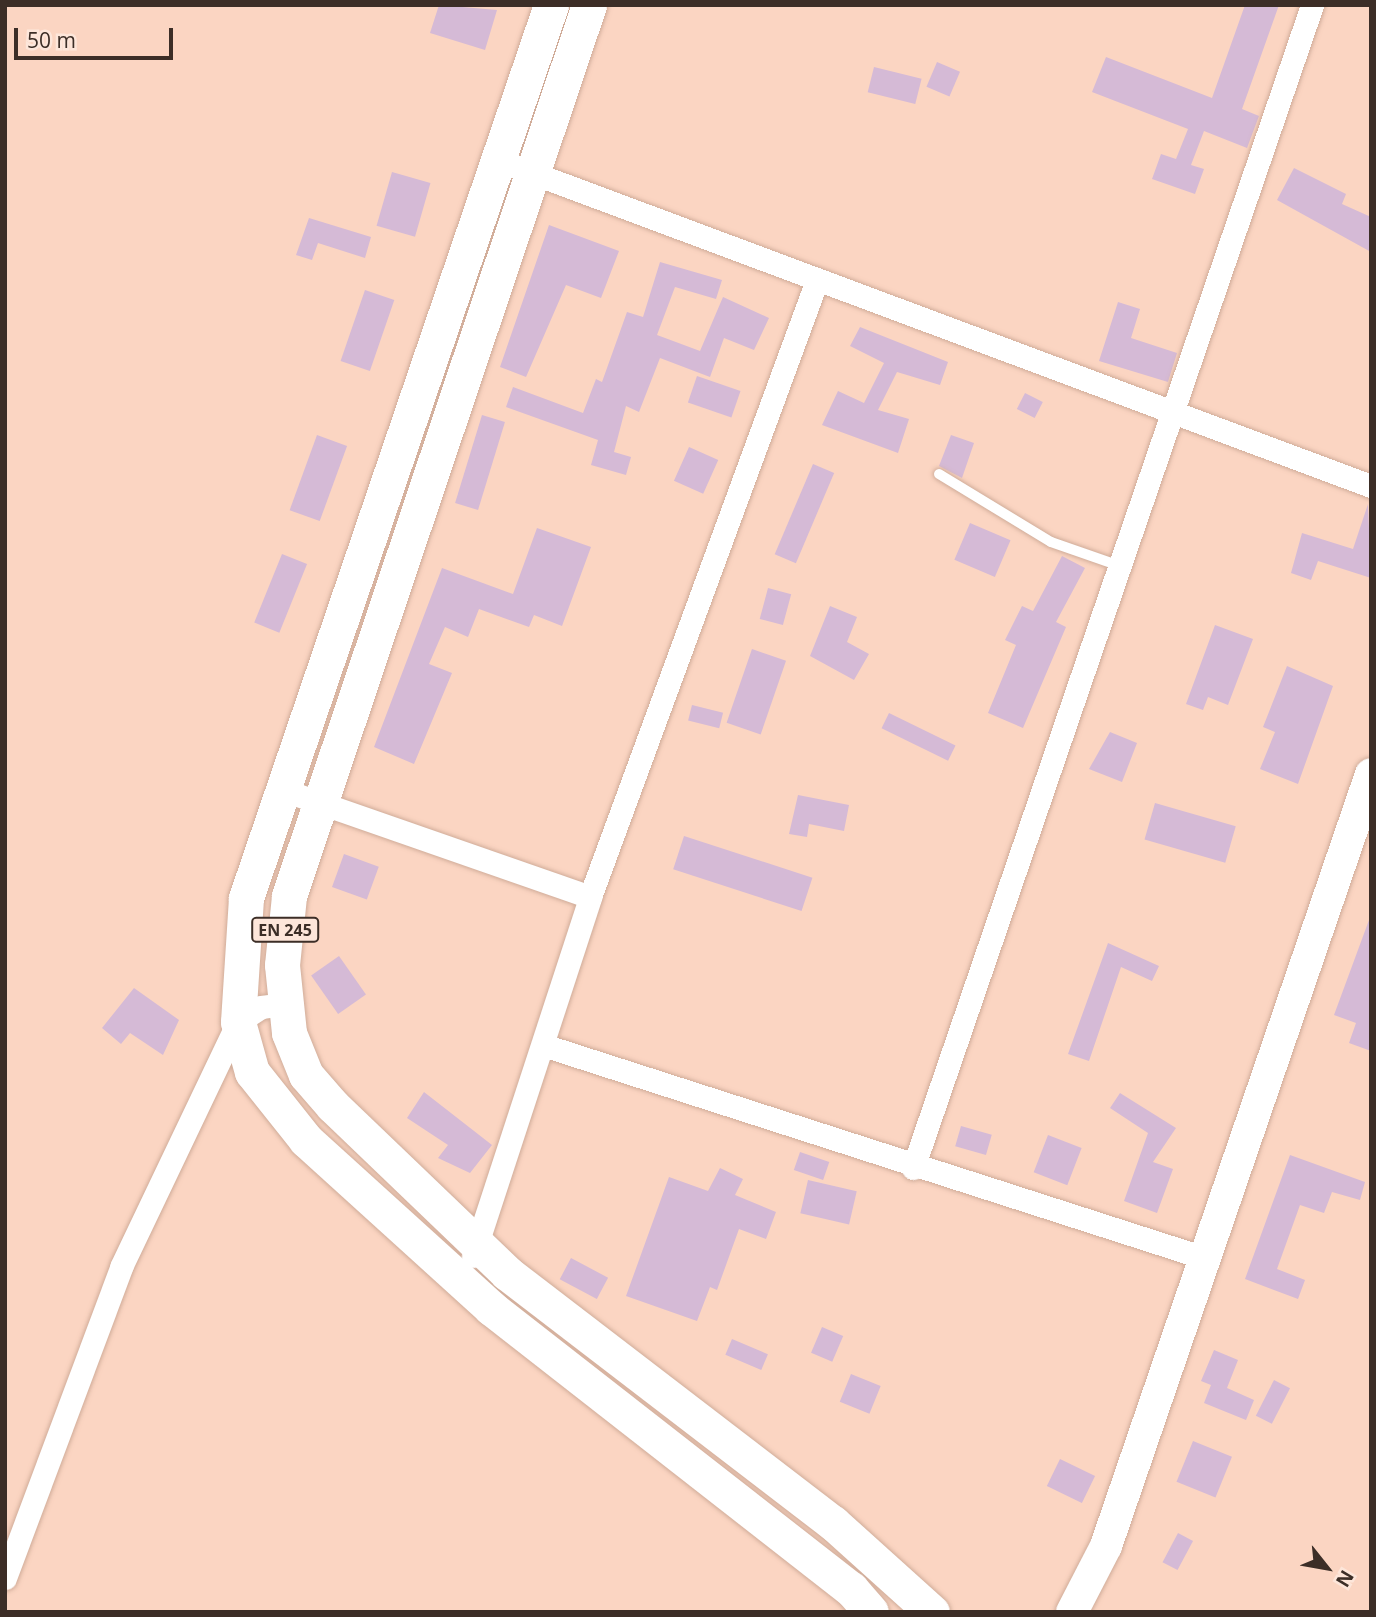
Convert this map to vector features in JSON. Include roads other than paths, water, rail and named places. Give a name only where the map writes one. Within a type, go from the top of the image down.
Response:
[{"type":"main road","name":"EN 245","points":[[551,5],[514,166],[444,428],[289,896],[282,965],[289,1033],[306,1074],[479,1247],[833,1522],[932,1612]]},
{"type":"main road","name":"EN 245","points":[[589,5],[514,166],[411,418],[246,898],[238,1022],[252,1072],[278,1108],[458,1279],[851,1589],[871,1612]]},
{"type":"main road","points":[[411,418],[444,428]]},
{"type":"main road","points":[[1072,1612],[1106,1546],[1371,774]]},
{"type":"street","points":[[912,1168],[1312,5]]},
{"type":"street","points":[[514,166],[1171,414],[1371,486]]},
{"type":"street","points":[[458,1279],[479,1247],[590,897],[817,280]]},
{"type":"street","points":[[283,790],[321,801],[590,897]]},
{"type":"street","points":[[5,1578],[121,1267],[238,1022],[261,1007],[286,1004]]},
{"type":"street","points":[[543,1045],[912,1168],[1205,1258]]},
{"type":"lane","points":[[939,474],[1039,537],[1120,566]]}]
